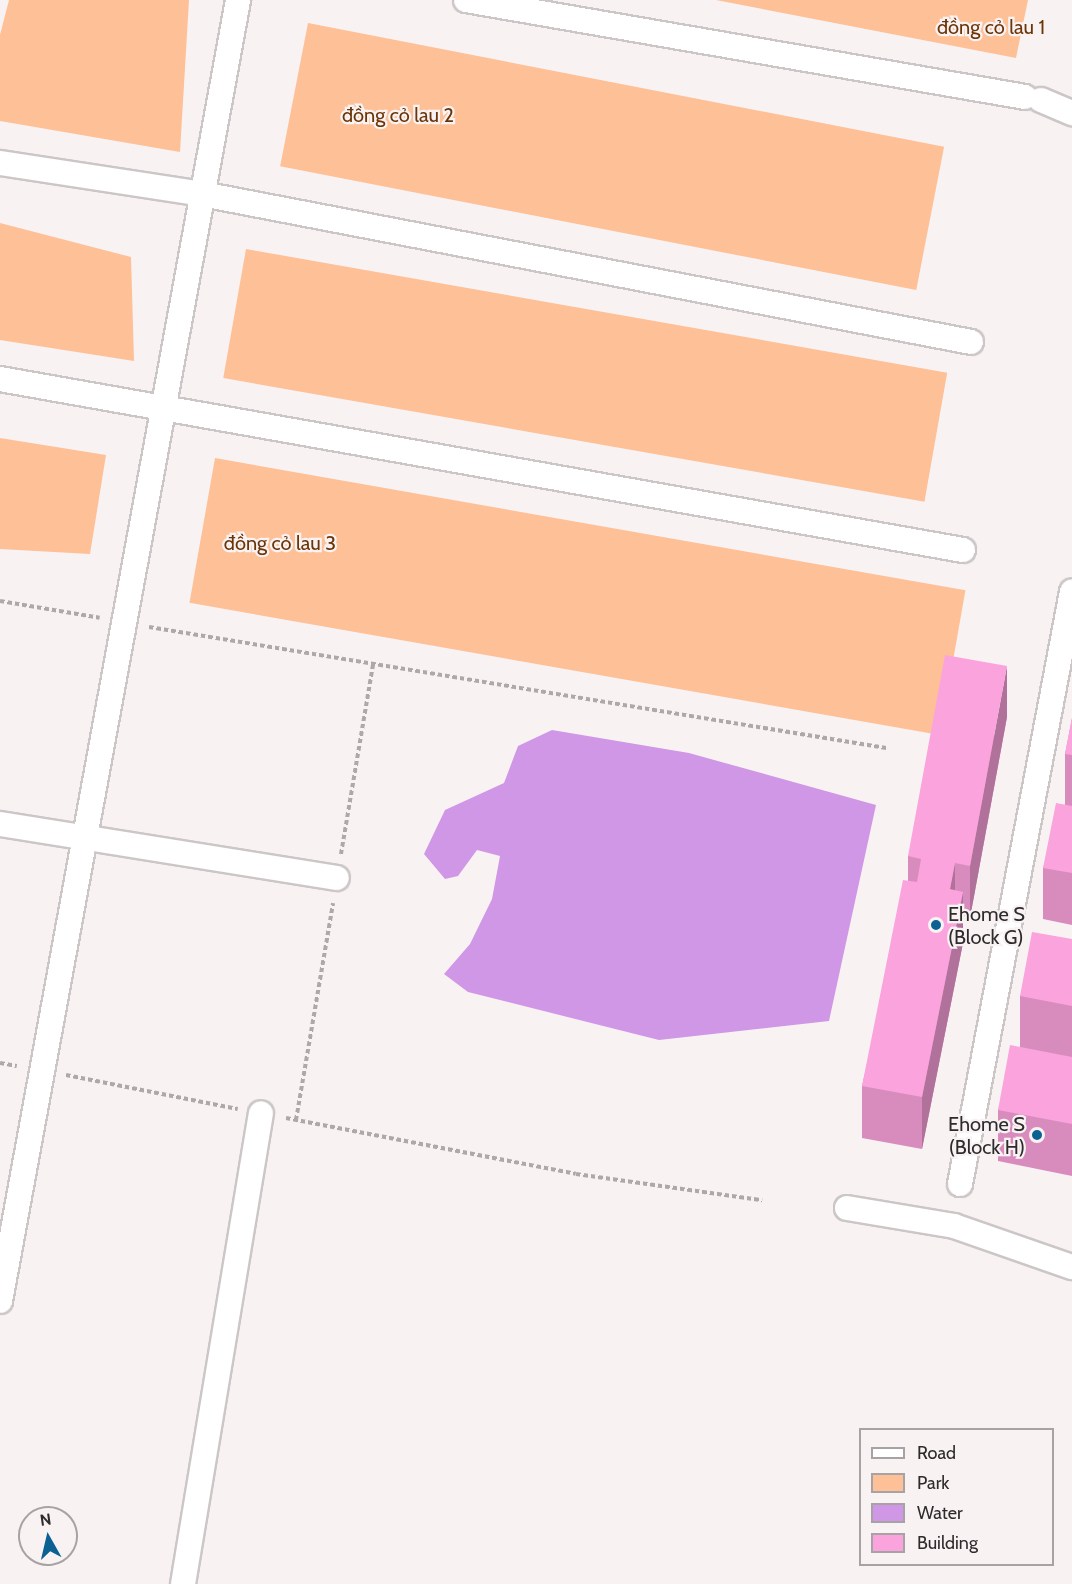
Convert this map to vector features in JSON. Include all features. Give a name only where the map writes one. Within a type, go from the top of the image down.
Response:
[{"type":"street","points":[[0,1301],[238,0]]},
{"type":"street","points":[[466,0],[1033,98],[1072,113]]},
{"type":"street","points":[[0,164],[202,194],[971,342]]},
{"type":"street","points":[[0,379],[963,550]]},
{"type":"street","points":[[960,1184],[1062,708],[1072,592]]},
{"type":"street","points":[[0,824],[337,878]]},
{"type":"street","points":[[183,1584],[261,1113]]},
{"type":"street","points":[[847,1208],[954,1226],[1072,1267]]},
{"type":"path","points":[[0,601],[886,748]]},
{"type":"path","points":[[0,1063],[576,1174],[762,1200]]},
{"type":"green space","points":[[9,0],[189,0],[180,152],[0,121],[0,35]]},
{"type":"green space","name":"đồng cỏ lau 1","points":[[716,0],[1028,0],[1016,58]]},
{"type":"green space","name":"đồng cỏ lau 2","points":[[308,23],[944,147],[916,290],[280,166]]},
{"type":"green space","points":[[0,223],[131,257],[134,361],[0,340]]},
{"type":"green space","points":[[246,249],[947,373],[924,502],[223,378]]},
{"type":"green space","points":[[0,438],[106,455],[90,554],[0,549]]},
{"type":"green space","name":"đồng cỏ lau 3","points":[[215,458],[965,590],[940,735],[189,603]]},
{"type":"water","points":[[552,730],[689,753],[876,805],[829,1021],[659,1040],[468,992],[444,974],[470,944],[492,899],[500,856],[477,850],[458,876],[445,879],[424,854],[445,810],[504,783],[518,746]]},
{"type":"building","name":"Ehome S (Block G)","points":[[945,655],[1007,666],[970,866],[955,863],[950,889],[963,892],[922,1097],[862,1086],[903,880],[917,882],[921,859],[908,856]]},
{"type":"building","points":[[1072,718],[1072,755],[1065,754]]},
{"type":"building","points":[[1056,803],[1072,806],[1072,873],[1043,868]]},
{"type":"building","points":[[1032,932],[1072,939],[1072,1006],[1020,996]]},
{"type":"building","points":[[1010,1045],[1072,1057],[1072,1124],[998,1110]]},
{"type":"place","name":"Ehome S (Block G)","points":[[936,925]]},
{"type":"place","name":"Ehome S (Block H)","points":[[1037,1135]]}]
